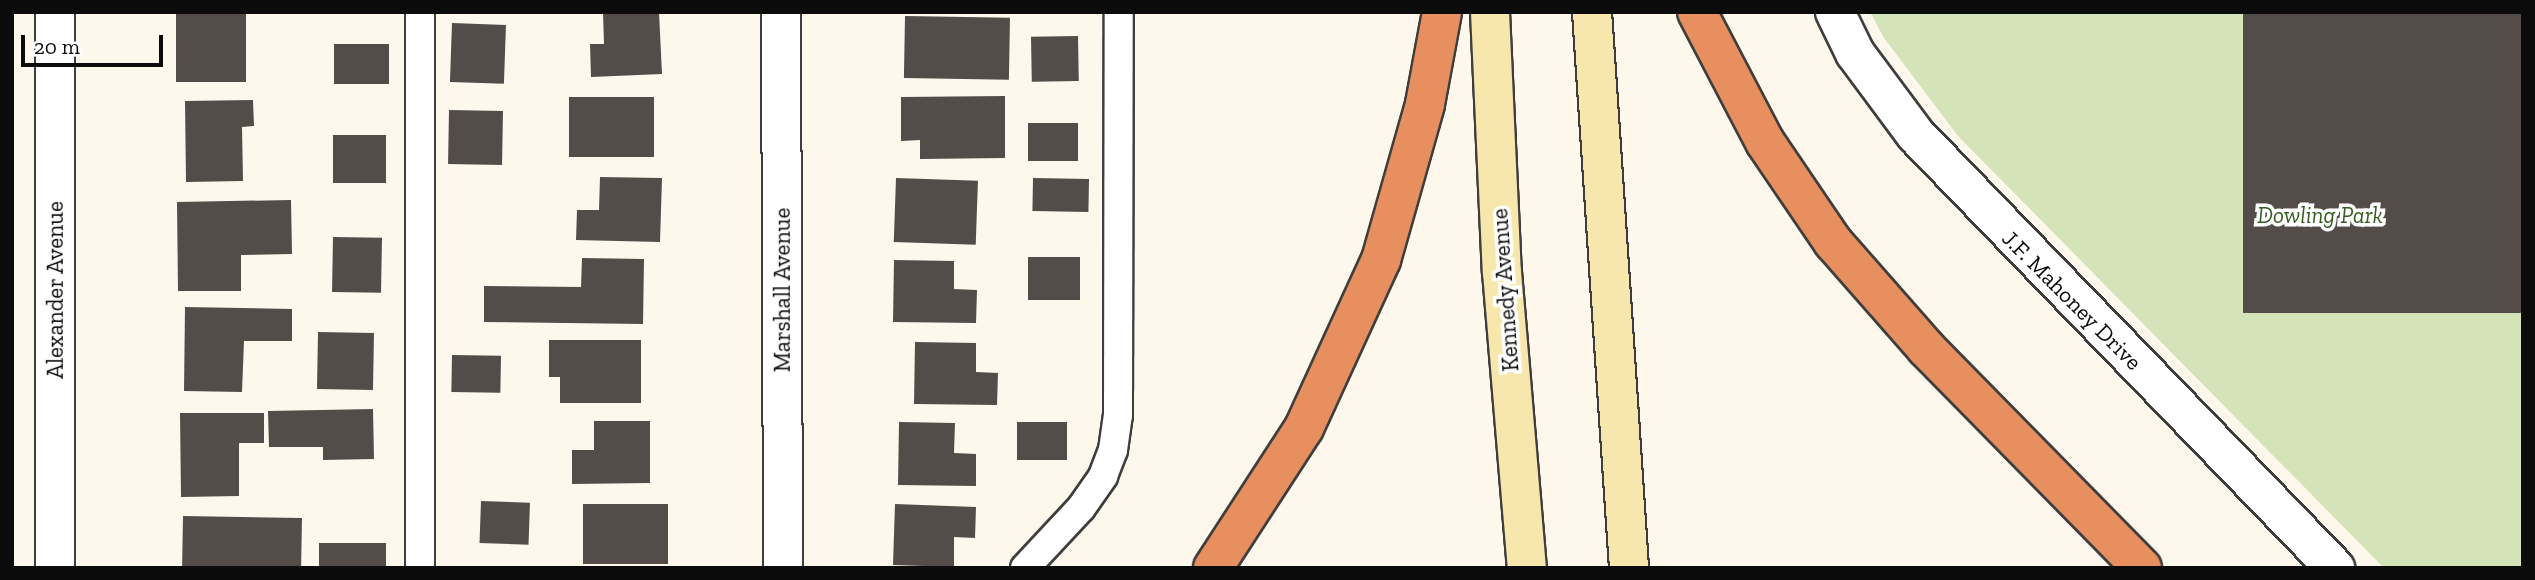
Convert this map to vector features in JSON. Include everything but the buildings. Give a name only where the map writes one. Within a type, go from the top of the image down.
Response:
[{"type":"highway","points":[[1213,568],[1304,428],[1381,260],[1425,104],[1442,12]]},
{"type":"highway","points":[[1697,12],[1765,142],[1833,242],[1926,348],[2142,568]]},
{"type":"main road","name":"Kennedy Avenue","points":[[1490,12],[1502,272],[1527,568]]},
{"type":"main road","points":[[1592,12],[1629,568]]},
{"type":"street","name":"Alexander Avenue","points":[[55,12],[55,568]]},
{"type":"street","name":"Marshall Avenue","points":[[781,12],[783,568]]},
{"type":"street","name":"J.F. Mahoney Drive","points":[[1835,12],[1855,53],[1916,135],[2336,568]]},
{"type":"lane","points":[[420,12],[420,568]]},
{"type":"lane","points":[[1025,568],[1081,508],[1103,476],[1113,450],[1118,415],[1119,12]]},
{"type":"green space","name":"Dowling Park","points":[[1870,12],[2523,12],[2523,568],[2384,568],[1958,136],[1884,38]]}]
